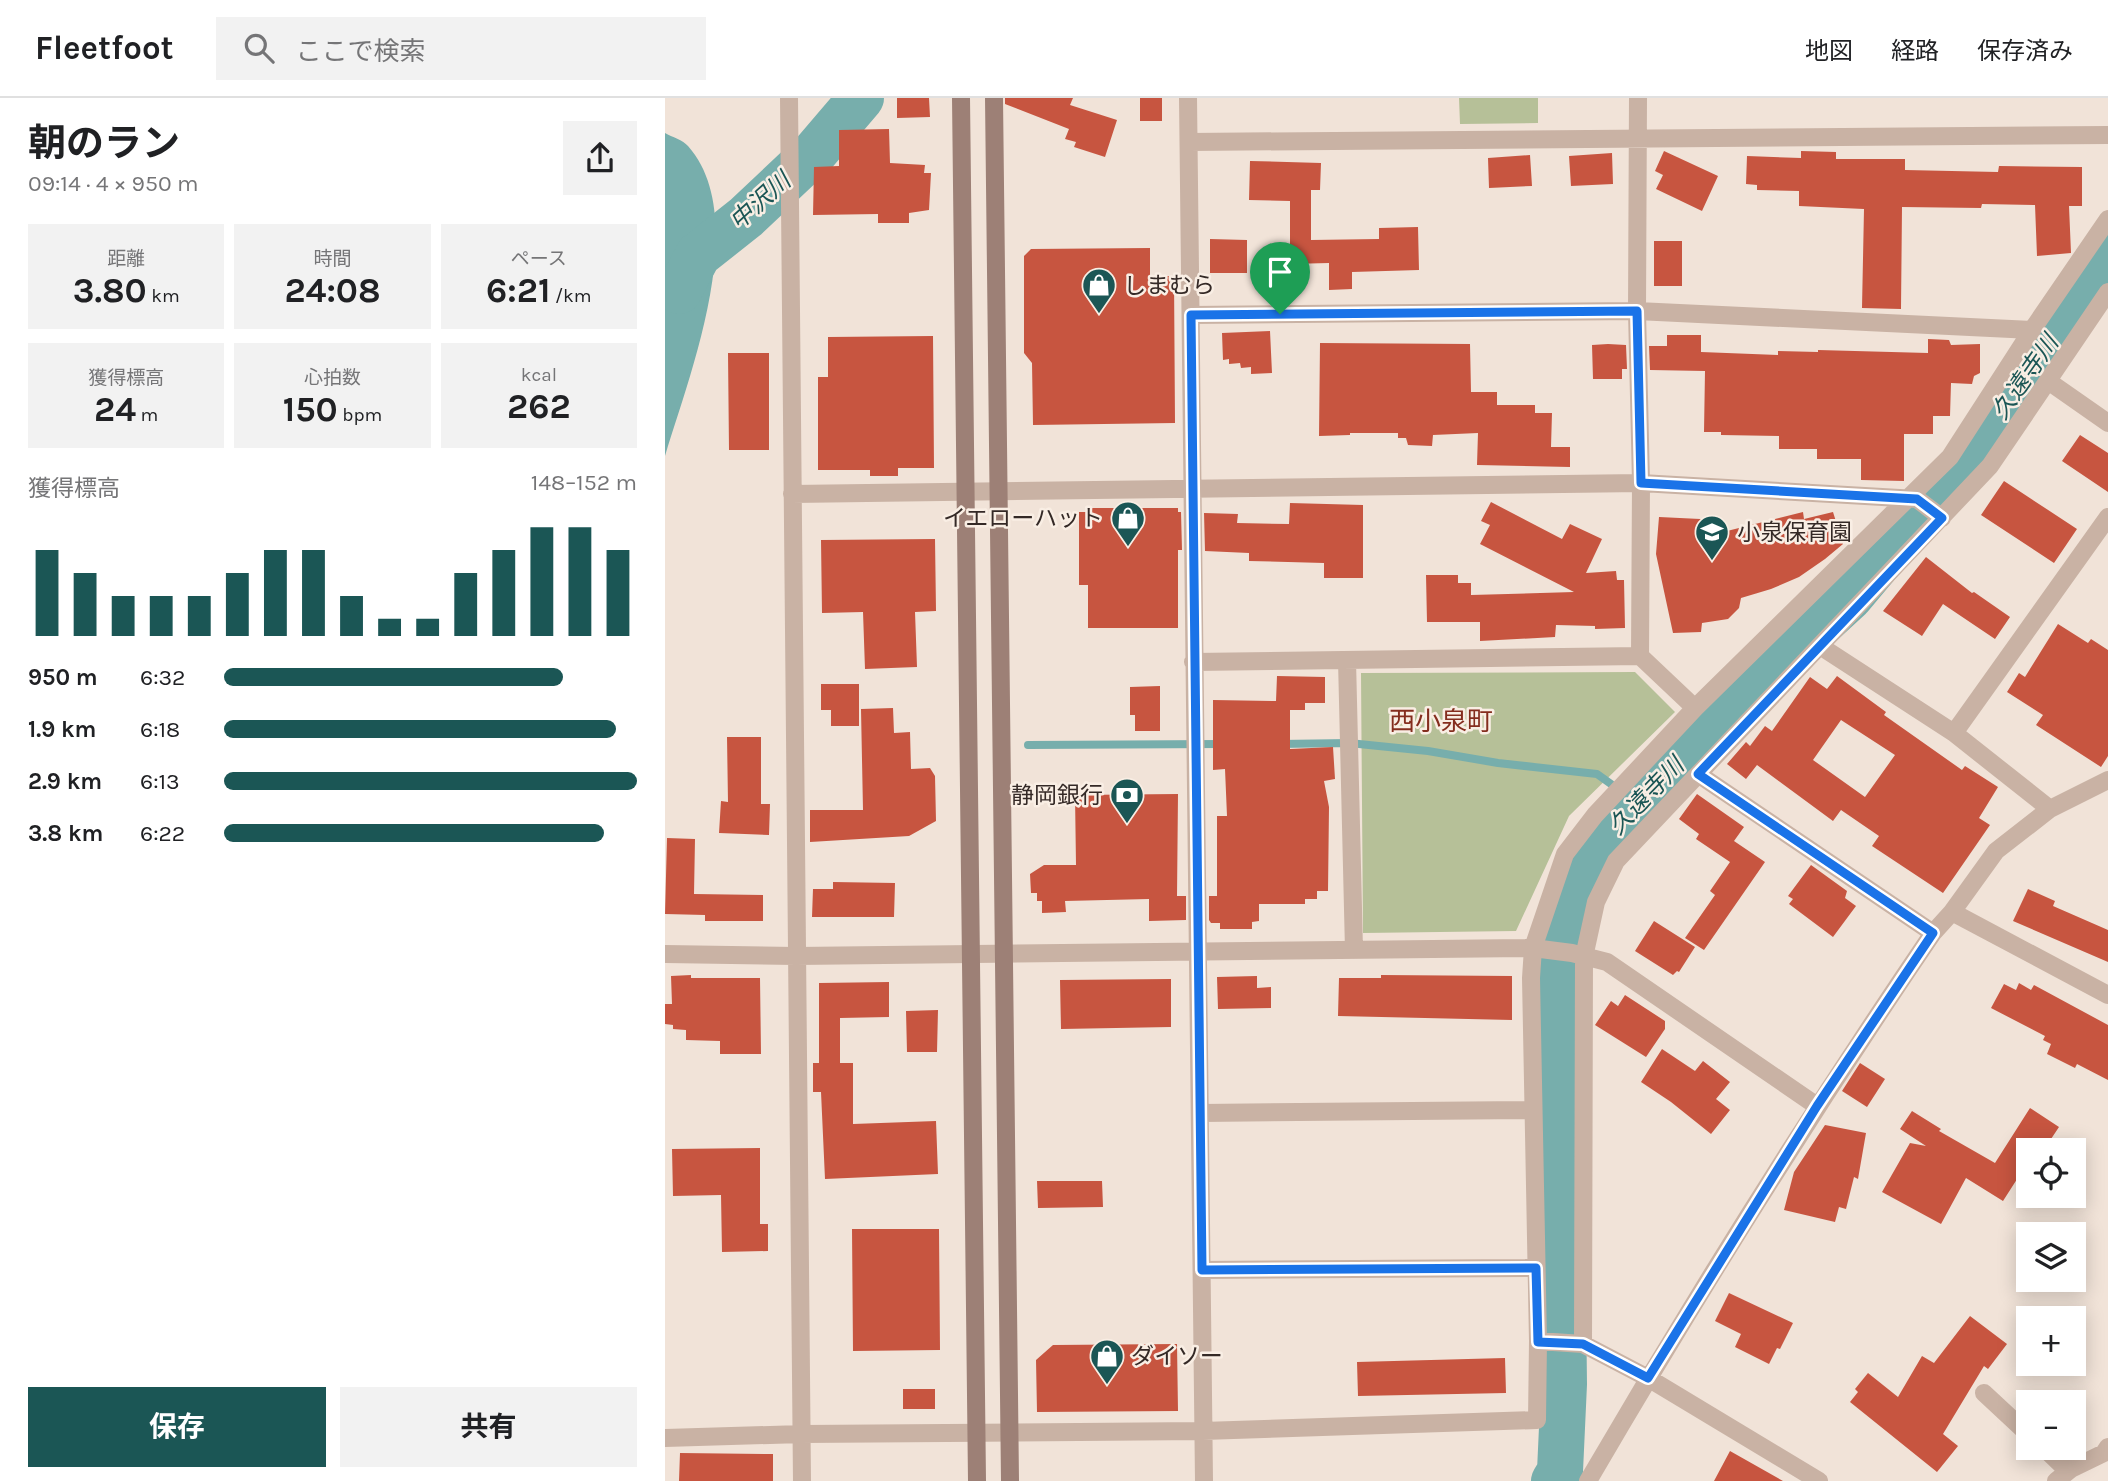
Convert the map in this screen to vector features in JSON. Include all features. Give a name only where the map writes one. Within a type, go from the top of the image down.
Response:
[{"type":"street","points":[[789,98],[802,1481]]},
{"type":"street","points":[[961,98],[977,1481]]},
{"type":"street","points":[[994,98],[1010,1481]]},
{"type":"street","points":[[1188,98],[1203,1481]]},
{"type":"street","points":[[1638,98],[1640,656]]},
{"type":"street","points":[[1189,142],[2108,135]]},
{"type":"street","points":[[665,1438],[802,1434],[1203,1431],[1537,1420],[1542,1342],[1536,1268],[1531,978],[1565,854],[1595,815],[1695,708],[1913,499],[1950,457],[2108,219]]},
{"type":"street","points":[[1578,1344],[1578,955],[1596,902],[1616,861],[1820,646],[1938,514],[1990,466],[2108,292]]},
{"type":"street","points":[[1191,315],[1637,311],[2032,330]]},
{"type":"street","points":[[2048,382],[2108,423]]},
{"type":"street","points":[[792,494],[1641,483],[1913,499],[1938,514]]},
{"type":"street","points":[[1954,733],[2108,517]]},
{"type":"street","points":[[1820,646],[1954,733],[2050,809]]},
{"type":"street","points":[[1193,662],[1640,656],[1695,708]]},
{"type":"street","points":[[1347,660],[1354,950]]},
{"type":"street","points":[[1698,774],[1933,933]]},
{"type":"street","points":[[1588,1481],[1648,1378],[1817,1106],[1933,933],[1952,912],[1996,851],[2050,809],[2108,780]]},
{"type":"street","points":[[1952,912],[2108,995]]},
{"type":"street","points":[[665,954],[796,956],[1540,949],[1607,962],[1817,1106]]},
{"type":"street","points":[[1201,1113],[1532,1110]]},
{"type":"street","points":[[1202,1270],[1536,1268]]},
{"type":"street","points":[[1542,1342],[1578,1344],[1648,1378],[1812,1479]]},
{"type":"street","points":[[1984,1393],[2016,1423]]},
{"type":"street","points":[[2052,1460],[2062,1476],[2107,1452]]},
{"type":"green space","points":[[1459,98],[1538,98],[1538,123],[1460,124]]},
{"type":"green space","points":[[1635,672],[1675,712],[1569,816],[1516,931],[1363,933],[1361,673]]},
{"type":"water","points":[[665,133],[688,146],[706,177],[715,214],[715,255],[700,342],[665,456]]},
{"type":"building","points":[[897,98],[929,98],[930,117],[897,118]]},
{"type":"building","points":[[1005,98],[1073,98],[1070,105],[1117,120],[1105,157],[1074,147],[1076,142],[1065,139],[1069,129],[1005,104]]},
{"type":"building","points":[[1140,98],[1162,98],[1162,121],[1140,121]]},
{"type":"building","points":[[889,129],[890,163],[925,165],[924,173],[931,173],[929,210],[909,213],[909,223],[878,223],[878,214],[813,215],[814,167],[839,166],[839,130]]},
{"type":"building","points":[[1664,151],[1718,176],[1702,211],[1656,189],[1663,175],[1655,171]]},
{"type":"building","points":[[1801,151],[1836,152],[1836,159],[1905,159],[1905,170],[1998,172],[1999,166],[2082,167],[2082,206],[2069,206],[2071,253],[2037,256],[2035,205],[1982,204],[1981,208],[1902,207],[1901,309],[1862,308],[1864,209],[1799,206],[1799,191],[1757,190],[1757,185],[1746,184],[1747,156],[1801,158]]},
{"type":"building","points":[[1612,153],[1613,184],[1571,186],[1569,156]]},
{"type":"building","points":[[1530,155],[1532,186],[1489,188],[1488,158]]},
{"type":"building","points":[[1250,161],[1321,163],[1320,190],[1311,190],[1311,240],[1379,239],[1379,228],[1418,227],[1419,270],[1352,272],[1352,289],[1329,290],[1329,263],[1290,264],[1290,201],[1249,200]]},
{"type":"building","points":[[1210,239],[1247,240],[1247,273],[1210,273]]},
{"type":"building","points":[[1654,241],[1682,241],[1682,286],[1654,286]]},
{"type":"building","name":"しまむら","points":[[1150,248],[1150,276],[1174,276],[1175,423],[1033,425],[1032,363],[1024,353],[1024,256],[1031,249]]},
{"type":"building","points":[[1270,331],[1272,373],[1251,374],[1251,367],[1241,368],[1240,363],[1229,364],[1229,359],[1223,360],[1222,333]]},
{"type":"building","points":[[1667,335],[1701,335],[1701,352],[1778,355],[1778,351],[1818,350],[1928,353],[1928,339],[1949,340],[1951,345],[1980,344],[1980,373],[1974,376],[1972,384],[1951,383],[1950,416],[1933,416],[1933,434],[1904,434],[1904,481],[1861,480],[1861,459],[1817,459],[1817,449],[1779,449],[1779,436],[1704,432],[1705,371],[1650,370],[1649,346],[1667,346]]},
{"type":"building","points":[[933,336],[934,468],[898,468],[898,476],[870,476],[870,470],[818,470],[818,377],[828,377],[828,337]]},
{"type":"building","points":[[1320,343],[1470,344],[1471,392],[1497,392],[1497,405],[1535,405],[1535,413],[1552,413],[1551,447],[1570,447],[1570,467],[1477,465],[1478,433],[1433,435],[1432,446],[1408,445],[1406,438],[1398,438],[1398,433],[1319,436]]},
{"type":"building","points":[[1592,345],[1626,345],[1627,369],[1622,369],[1622,379],[1593,379]]},
{"type":"building","points":[[728,353],[769,353],[769,450],[729,450]]},
{"type":"building","points":[[2080,435],[2108,453],[2108,492],[2062,461]]},
{"type":"building","points":[[2004,481],[2077,529],[2054,563],[1981,515]]},
{"type":"building","points":[[1491,502],[1562,539],[1570,524],[1602,539],[1586,573],[1616,571],[1617,580],[1624,580],[1625,628],[1595,629],[1595,626],[1556,625],[1555,637],[1480,641],[1480,622],[1427,622],[1426,575],[1458,575],[1458,583],[1471,583],[1471,595],[1574,592],[1480,544],[1490,525],[1481,521]]},
{"type":"building","points":[[1290,503],[1363,505],[1363,578],[1324,578],[1324,563],[1249,561],[1249,553],[1205,551],[1204,513],[1238,514],[1237,523],[1289,524]]},
{"type":"building","name":"イエローハット","points":[[1089,508],[1178,508],[1178,512],[1181,512],[1178,628],[1088,628],[1088,585],[1079,585],[1079,512],[1089,512]]},
{"type":"building","points":[[1803,512],[1804,519],[1833,512],[1843,544],[1799,577],[1741,598],[1739,608],[1728,619],[1702,623],[1701,632],[1673,633],[1656,554],[1659,517],[1721,520],[1723,532]]},
{"type":"building","points":[[935,539],[936,611],[915,612],[917,667],[865,669],[863,612],[822,613],[821,540]]},
{"type":"building","points":[[1926,557],[1972,593],[2010,617],[1995,639],[1943,604],[1922,636],[1883,611]]},
{"type":"building","points":[[2058,624],[2088,643],[2091,639],[2108,650],[2108,756],[2101,767],[2036,725],[2043,715],[2007,692],[2019,673],[2025,677]]},
{"type":"building","points":[[1277,676],[1325,677],[1325,703],[1305,703],[1305,710],[1290,710],[1290,749],[1333,747],[1335,779],[1324,781],[1329,807],[1328,891],[1317,891],[1317,899],[1305,899],[1305,904],[1259,904],[1259,921],[1252,922],[1252,929],[1220,929],[1220,923],[1211,923],[1209,920],[1209,896],[1217,896],[1217,816],[1227,816],[1225,769],[1213,770],[1213,700],[1276,701]]},
{"type":"building","points":[[1837,676],[1886,712],[1884,715],[1962,770],[1965,766],[1998,787],[1979,818],[1990,825],[1943,893],[1872,846],[1879,836],[1841,810],[1833,821],[1757,765],[1746,779],[1727,764],[1746,742],[1750,746],[1765,726],[1772,731],[1810,677],[1827,689]],"holes":[[[1841,720],[1895,755],[1865,797],[1813,760]]]},
{"type":"building","points":[[821,684],[859,684],[859,726],[831,726],[831,710],[821,710]]},
{"type":"building","points":[[1160,686],[1160,731],[1135,731],[1135,715],[1130,715],[1130,687]]},
{"type":"building","points":[[893,708],[894,733],[910,732],[911,769],[930,768],[935,776],[936,821],[909,836],[810,842],[810,810],[863,810],[861,709]]},
{"type":"building","points":[[727,737],[761,737],[761,804],[770,804],[769,835],[719,833],[721,801],[728,802]]},
{"type":"building","points":[[1178,794],[1177,896],[1186,896],[1186,920],[1149,921],[1149,899],[1065,901],[1066,912],[1042,913],[1042,901],[1037,901],[1037,893],[1031,893],[1030,874],[1044,865],[1076,865],[1075,795]]},
{"type":"building","points":[[1697,794],[1744,827],[1734,841],[1765,862],[1704,950],[1685,938],[1715,895],[1710,891],[1730,862],[1696,839],[1699,834],[1679,819]]},
{"type":"building","points":[[667,838],[695,839],[694,894],[763,895],[763,921],[705,921],[705,915],[665,914]]},
{"type":"building","points":[[1811,865],[1847,891],[1845,898],[1856,906],[1833,937],[1789,904],[1793,899],[1788,896]]},
{"type":"building","points":[[833,882],[895,883],[894,917],[812,917],[813,889],[833,889]]},
{"type":"building","points":[[2028,889],[2055,901],[2053,906],[2108,930],[2108,962],[2013,921]]},
{"type":"building","points":[[1654,921],[1695,947],[1679,972],[1673,975],[1635,951]]},
{"type":"building","points":[[691,975],[691,978],[760,978],[761,1054],[720,1054],[720,1041],[686,1040],[686,1030],[673,1029],[673,1025],[665,1024],[665,1004],[672,1004],[671,976]]},
{"type":"building","points":[[1381,975],[1512,976],[1512,1020],[1338,1016],[1339,978],[1381,978]]},
{"type":"building","points":[[1257,976],[1257,988],[1271,987],[1271,1008],[1218,1009],[1217,977]]},
{"type":"building","points":[[1171,979],[1171,1027],[1061,1029],[1060,980]]},
{"type":"building","points":[[889,982],[889,1017],[840,1018],[840,1063],[853,1063],[853,1124],[936,1121],[938,1174],[825,1179],[821,1092],[813,1092],[813,1063],[819,1063],[819,983]]},
{"type":"building","points":[[2019,983],[2031,990],[2034,985],[2108,1025],[2108,1080],[2077,1064],[2075,1068],[2047,1054],[2051,1044],[2043,1040],[2045,1036],[1991,1008],[2004,984],[2016,990]]},
{"type":"building","points":[[1625,995],[1665,1021],[1665,1029],[1646,1057],[1595,1025],[1611,1001],[1618,1006]]},
{"type":"building","points":[[938,1010],[937,1052],[907,1052],[906,1011]]},
{"type":"building","points":[[1662,1049],[1695,1071],[1703,1061],[1730,1082],[1716,1099],[1730,1110],[1711,1134],[1641,1082]]},
{"type":"building","points":[[1860,1063],[1885,1079],[1867,1107],[1842,1091]]},
{"type":"building","points":[[2030,1108],[2059,1127],[2052,1138],[2016,1138],[2016,1181],[2003,1201],[1966,1178],[1941,1224],[1882,1192],[1910,1143],[1926,1146],[1900,1129],[1912,1111],[1941,1129],[1939,1131],[1995,1163]]},
{"type":"building","points":[[1825,1125],[1866,1133],[1858,1179],[1854,1177],[1846,1209],[1839,1207],[1835,1222],[1784,1210],[1794,1172]]},
{"type":"building","points":[[760,1148],[760,1224],[768,1224],[768,1251],[722,1252],[721,1195],[673,1196],[672,1149]]},
{"type":"building","points":[[1037,1181],[1102,1181],[1103,1207],[1038,1208]]},
{"type":"building","points":[[852,1229],[939,1229],[940,1350],[853,1351]]},
{"type":"building","points":[[1729,1293],[1793,1323],[1769,1364],[1735,1347],[1741,1334],[1715,1321]]},
{"type":"building","points":[[1970,1316],[2007,1344],[1988,1369],[1984,1366],[1943,1434],[1958,1446],[1937,1472],[1850,1402],[1858,1392],[1855,1389],[1868,1373],[1898,1397],[1922,1356],[1934,1363]]},
{"type":"building","name":"ダイソー","points":[[1177,1344],[1178,1411],[1037,1412],[1036,1360],[1053,1345]]},
{"type":"building","points":[[1505,1358],[1506,1393],[1358,1396],[1357,1362]]},
{"type":"building","points":[[903,1389],[935,1389],[935,1409],[903,1409]]},
{"type":"building","points":[[1730,1451],[1783,1481],[1714,1481]]},
{"type":"building","points":[[680,1453],[773,1454],[773,1481],[679,1481]]},
{"type":"waterway","name":"中沢川","points":[[679,291],[698,255],[746,217],[815,152],[861,98]]},
{"type":"waterway","name":"久遠寺川","points":[[1554,1481],[1560,1471],[1564,1384],[1559,968],[1565,925],[1584,872],[1607,834],[1751,688],[1850,597],[1941,496],[2002,415],[2108,257]]},
{"type":"waterway","points":[[1279,744],[1349,743],[1428,751],[1498,763],[1597,774],[1611,784]]},
{"type":"waterway","points":[[1028,745],[1221,744]]},
{"type":"waterway","name":"久遠寺川","points":[[1630,801],[1634,805]]},
{"type":"place","name":"しまむら","points":[[1099,315]]},
{"type":"place","name":"イエローハット","points":[[1128,548]]},
{"type":"place","name":"小泉保育園","points":[[1712,562]]},
{"type":"place","name":"静岡銀行","points":[[1127,825]]},
{"type":"place","name":"ダイソー","points":[[1107,1386]]},
{"type":"district","name":"西小泉町","points":[[1441,721]]},
{"type":"route","points":[[1637,311],[1641,483],[1917,499],[1942,518],[1698,774],[1933,933],[1817,1106],[1648,1378],[1583,1344],[1538,1342],[1536,1268],[1202,1270],[1191,315],[1280,314],[1637,311]]}]
